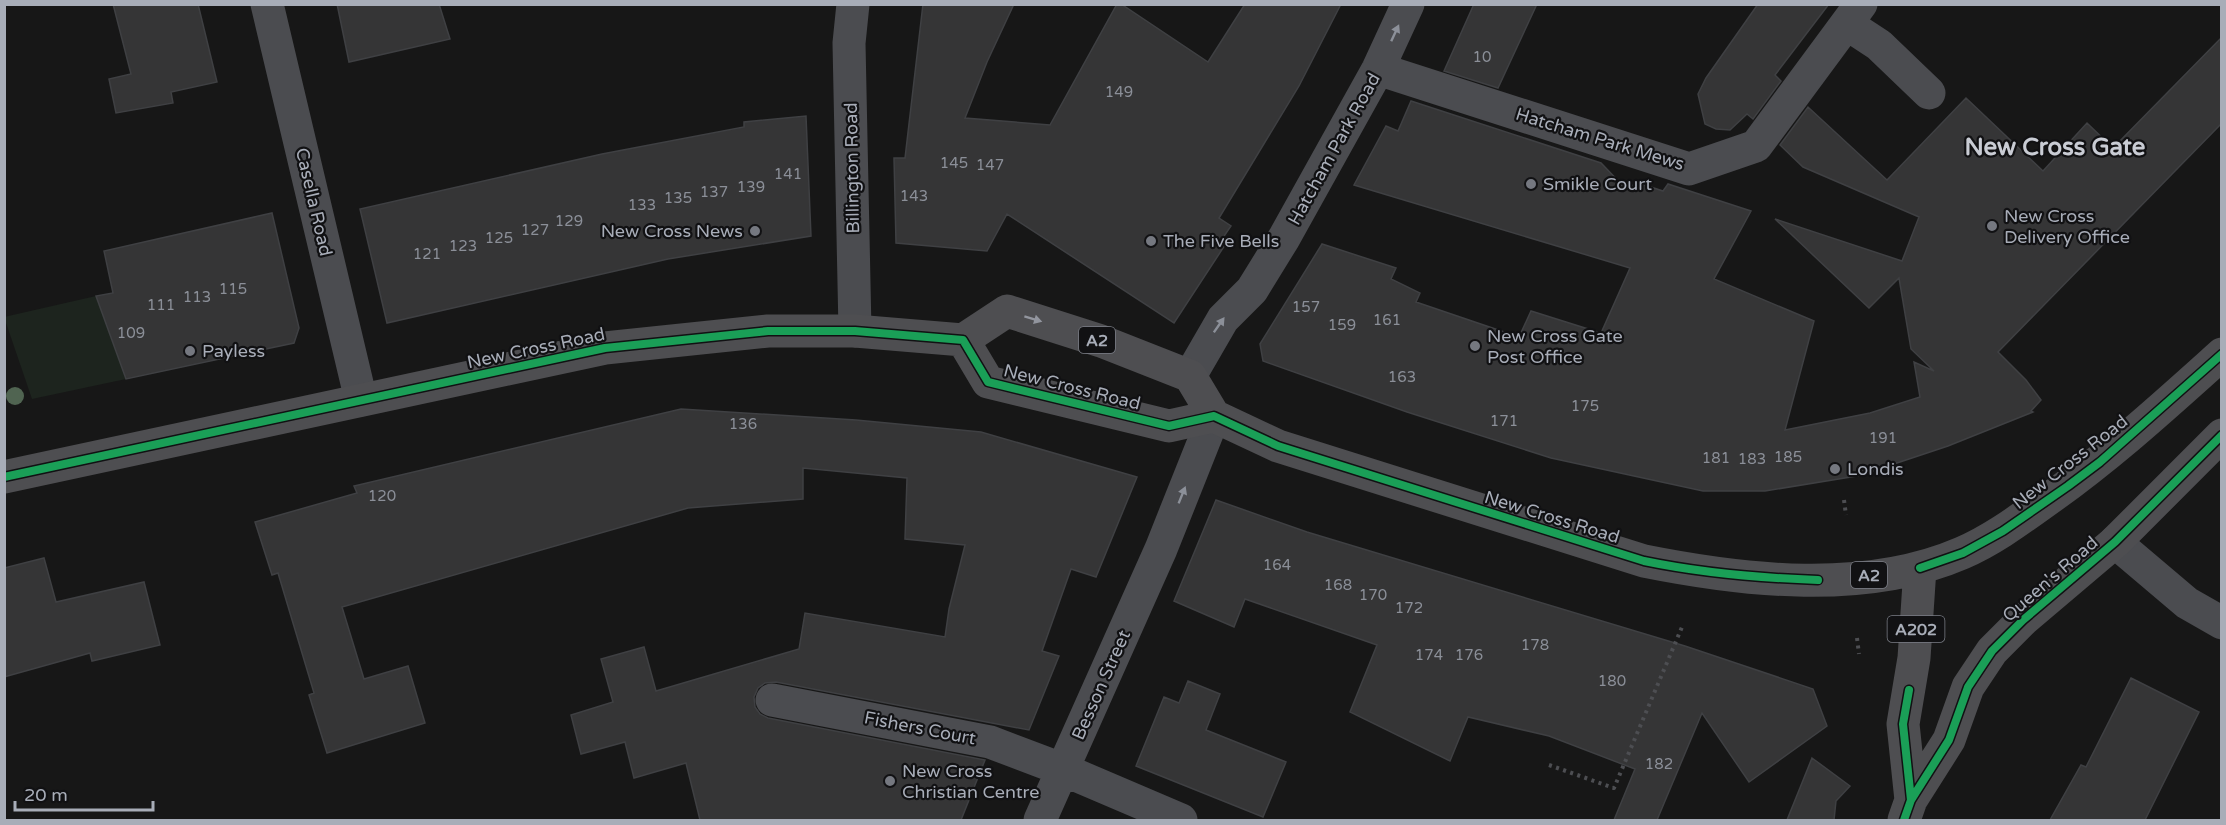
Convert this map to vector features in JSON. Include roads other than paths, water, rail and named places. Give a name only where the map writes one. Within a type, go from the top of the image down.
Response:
[{"type":"highway","name":"A2","points":[[963,340],[1007,311],[1092,338],[1190,376]]},
{"type":"highway","name":"New Cross Road","points":[[4,477],[605,348],[768,331],[855,331],[963,340],[988,382],[1168,426],[1214,416],[1278,446],[1644,561],[1700,572],[1756,578],[1818,580],[1852,578],[1920,568],[1963,553],[2003,531],[2100,462],[2222,354]]},
{"type":"highway","points":[[1190,376],[1214,416]]},
{"type":"highway","name":"Queen's Road","points":[[1907,810],[1949,740],[1968,687],[1992,651],[2023,620],[2115,542],[2222,435]]},
{"type":"highway","name":"Queen's Road","points":[[1907,810],[1903,724],[1914,658],[1920,568]]},
{"type":"street","name":"Casella Road","points":[[267,4],[362,400]]},
{"type":"street","name":"Billington Road","points":[[853,4],[849,43],[855,331]]},
{"type":"street","name":"Hatcham Park Road","points":[[1190,376],[1223,319],[1252,290],[1284,238],[1378,69],[1408,4]]},
{"type":"street","name":"Hatcham Park Mews","points":[[1378,69],[1689,169],[1756,146],[1854,14]]},
{"type":"street","points":[[1854,14],[1879,45],[1929,93]]},
{"type":"street","name":"Besson Street","points":[[1040,820],[1161,549],[1214,416]]},
{"type":"street","points":[[2115,542],[2187,603],[2222,623]]},
{"type":"street","name":"Fishers Court","points":[[772,700],[990,742],[1064,770],[1181,820]]},
{"type":"place","name":"Smikle Court","points":[[1531,184]]},
{"type":"place","name":"New Cross Delivery Office","points":[[1992,226]]},
{"type":"place","name":"New Cross News","points":[[755,231]]},
{"type":"place","name":"The Five Bells","points":[[1151,241]]},
{"type":"place","name":"New Cross Gate Post Office","points":[[1475,346]]},
{"type":"place","name":"Payless","points":[[190,351]]},
{"type":"place","name":"Londis","points":[[1835,469]]},
{"type":"place","name":"New Cross Christian Centre","points":[[890,781]]},
{"type":"district","name":"New Cross Gate","points":[[2055,147]]}]
